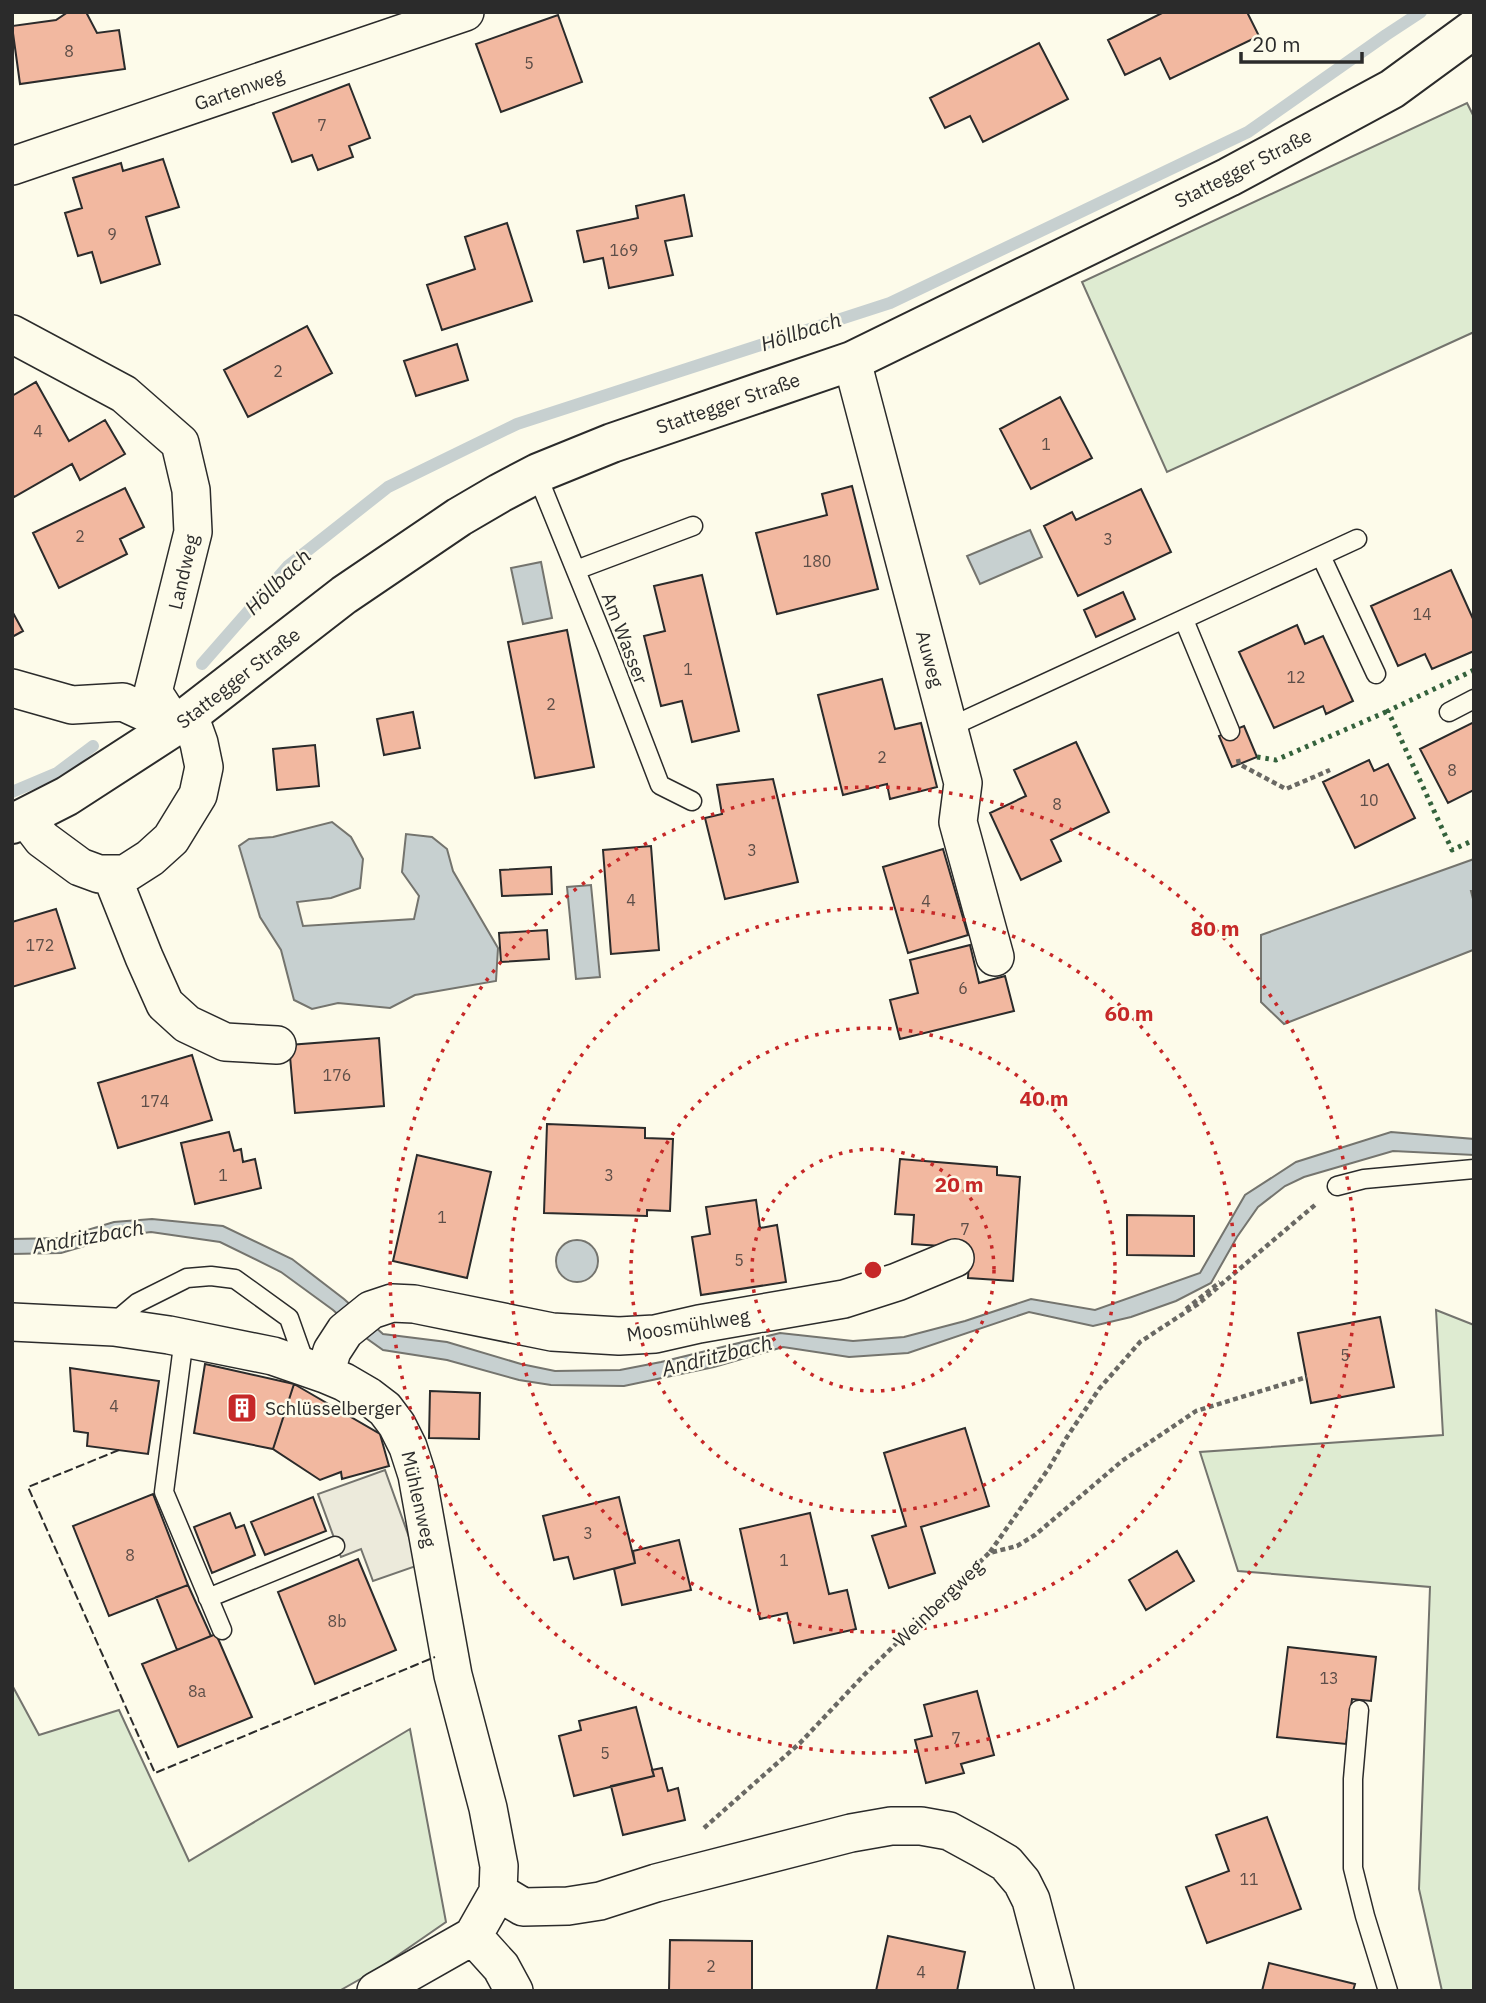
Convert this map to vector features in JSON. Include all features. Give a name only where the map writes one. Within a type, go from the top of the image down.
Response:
[{"type":"main road","name":"Stattegger Straße","points":[[19,821],[66,796],[182,721],[344,595],[459,517],[538,473],[622,439],[852,361],[1230,177],[1392,89],[1474,29]]},
{"type":"street","name":"Gartenweg","points":[[12,166],[466,12]]},
{"type":"street","name":"Landweg","points":[[12,334],[124,394],[180,443],[191,491],[193,532],[153,692],[182,721],[199,743],[204,767],[198,795],[171,839],[150,859],[125,874],[111,874]]},
{"type":"street","name":"Auweg","points":[[852,361],[963,783],[958,822],[995,957]]},
{"type":"street","points":[[12,688],[72,705],[123,702],[182,721]]},
{"type":"street","points":[[19,821],[80,867],[99,874],[111,874],[165,1004],[187,1024],[225,1042],[277,1045]]},
{"type":"street","name":"Moosmühlweg","points":[[316,1371],[358,1321],[392,1303],[414,1304],[552,1332],[619,1336],[655,1334],[844,1299],[897,1282],[955,1258]]},
{"type":"street","name":"Mühlenweg","points":[[12,1322],[108,1327],[184,1338],[273,1356],[356,1389],[384,1409],[397,1425],[408,1447],[419,1487],[453,1675],[488,1808],[499,1866],[498,1892]]},
{"type":"street","points":[[376,1991],[473,1936],[498,1892],[523,1907],[568,1906],[600,1900],[851,1833],[891,1826],[921,1826],[949,1831],[982,1849],[1006,1863],[1022,1882],[1031,1900],[1055,1991]]},
{"type":"street","points":[[473,1936],[502,1967],[514,1991]]},
{"type":"lane","name":"Am Wasser","points":[[538,473],[660,785],[692,801]]},
{"type":"lane","points":[[576,570],[693,526]]},
{"type":"lane","points":[[948,728],[1357,539]]},
{"type":"lane","points":[[1321,556],[1376,674]]},
{"type":"lane","points":[[1184,620],[1230,732]]},
{"type":"lane","points":[[1449,712],[1474,699]]},
{"type":"lane","points":[[1337,1186],[1364,1179],[1474,1169]]},
{"type":"lane","points":[[108,1327],[137,1303],[187,1278],[211,1276],[235,1279],[289,1318],[316,1371]]},
{"type":"lane","points":[[184,1338],[164,1492],[222,1630]]},
{"type":"lane","points":[[208,1598],[335,1546]]},
{"type":"lane","points":[[1359,1710],[1353,1779],[1353,1868],[1388,1991]]},
{"type":"path","points":[[1230,732],[1239,764],[1286,789],[1330,770]]},
{"type":"path","points":[[989,1553],[1049,1468],[1099,1389],[1140,1342],[1198,1304],[1319,1202]]},
{"type":"path","name":"Weinbergweg","points":[[697,1836],[800,1743],[864,1675],[989,1553],[1017,1546],[1035,1535],[1122,1461],[1196,1410],[1307,1377]]},
{"type":"green space","points":[[1467,103],[1474,117],[1474,332],[1167,472],[1082,282]]},
{"type":"green space","points":[[1436,1310],[1474,1325],[1474,1991],[1442,1991],[1419,1889],[1430,1587],[1238,1571],[1200,1452],[1443,1435]]},
{"type":"green space","points":[[12,1685],[39,1735],[119,1710],[189,1861],[410,1729],[446,1922],[378,1969],[339,1991],[12,1991]]},
{"type":"shaded area","points":[[385,1470],[419,1565],[373,1581],[361,1549],[341,1557],[318,1494]]},
{"type":"water","points":[[1030,530],[1042,557],[980,584],[967,556]]},
{"type":"water","points":[[541,562],[552,618],[523,624],[511,568]]},
{"type":"water","points":[[332,822],[351,837],[363,859],[360,888],[331,898],[297,902],[303,926],[414,919],[419,896],[402,872],[406,834],[432,837],[447,849],[453,871],[498,948],[496,981],[415,995],[390,1008],[338,1003],[312,1009],[294,1000],[281,950],[260,917],[239,846],[249,839],[273,837]]},
{"type":"water","points":[[1474,859],[1474,891],[1471,891],[1474,903],[1473,950],[1284,1024],[1261,1002],[1261,935]]},
{"type":"water","points":[[591,885],[600,977],[576,979],[567,887]]},
{"type":"water","name":"Andritzbach","points":[[1391,1132],[1474,1139],[1474,1155],[1393,1151],[1304,1177],[1285,1186],[1258,1207],[1211,1283],[1176,1301],[1131,1317],[1093,1326],[1029,1312],[908,1353],[849,1357],[783,1347],[714,1367],[624,1386],[551,1385],[519,1380],[447,1360],[383,1350],[281,1272],[220,1242],[151,1232],[118,1236],[61,1253],[12,1254],[12,1239],[61,1238],[114,1222],[152,1219],[223,1226],[292,1259],[344,1299],[383,1334],[447,1342],[555,1371],[620,1370],[780,1333],[853,1341],[904,1337],[965,1321],[1031,1299],[1095,1310],[1200,1273],[1245,1195],[1296,1162]]},
{"type":"water","points":[[577,1240],[592,1246],[598,1261],[592,1276],[577,1282],[562,1276],[556,1261],[562,1246]]},
{"type":"building","points":[[68,12],[86,12],[97,33],[119,30],[125,69],[20,84],[12,26],[56,20]]},
{"type":"building","points":[[1164,12],[1247,12],[1259,36],[1170,79],[1160,58],[1125,75],[1108,40]]},
{"type":"building","points":[[558,15],[582,82],[501,112],[476,44]]},
{"type":"building","points":[[1039,43],[1068,99],[983,142],[970,116],[945,128],[930,98]]},
{"type":"building","points":[[349,84],[370,138],[349,146],[353,157],[318,170],[312,155],[292,162],[273,113]]},
{"type":"building","points":[[163,159],[179,207],[146,217],[160,264],[101,283],[92,252],[78,256],[65,213],[82,208],[73,178],[121,163],[123,171]]},
{"type":"building","points":[[684,195],[692,236],[665,241],[673,275],[609,288],[603,258],[584,262],[577,231],[638,218],[636,206]]},
{"type":"building","points":[[507,223],[532,301],[442,330],[427,285],[475,269],[465,237]]},
{"type":"building","points":[[307,326],[332,373],[248,417],[224,370]]},
{"type":"building","points":[[457,344],[468,380],[416,396],[404,361]]},
{"type":"building","points":[[36,382],[69,441],[105,420],[125,454],[80,480],[72,464],[14,497],[12,396]]},
{"type":"building","points":[[1060,397],[1092,458],[1031,489],[1000,429]]},
{"type":"building","points":[[852,486],[878,589],[777,614],[756,533],[827,515],[822,494]]},
{"type":"building","points":[[125,488],[144,527],[120,539],[127,554],[59,588],[33,533]]},
{"type":"building","points":[[1141,489],[1171,552],[1078,596],[1044,526],[1072,512],[1076,520]]},
{"type":"building","points":[[1451,570],[1474,621],[1474,651],[1432,669],[1425,654],[1398,666],[1371,606]]},
{"type":"building","points":[[702,575],[739,731],[692,742],[682,701],[661,706],[644,636],[665,631],[654,586]]},
{"type":"building","points":[[1123,592],[1135,619],[1096,637],[1084,610]]},
{"type":"building","points":[[12,611],[23,631],[12,637]]},
{"type":"building","points":[[1297,625],[1305,644],[1323,636],[1353,701],[1326,714],[1323,706],[1274,728],[1239,652]]},
{"type":"building","points":[[567,630],[594,767],[535,778],[508,642]]},
{"type":"building","points":[[882,679],[895,729],[921,723],[937,787],[890,799],[887,784],[843,795],[818,695]]},
{"type":"building","points":[[413,712],[420,748],[384,755],[377,719]]},
{"type":"building","points":[[1474,722],[1474,790],[1448,803],[1420,749]]},
{"type":"building","points":[[1244,726],[1257,757],[1232,767],[1219,736]]},
{"type":"building","points":[[1076,742],[1109,812],[1051,840],[1061,861],[1021,880],[990,813],[1026,796],[1014,770]]},
{"type":"building","points":[[315,745],[319,786],[277,790],[273,749]]},
{"type":"building","points":[[1369,760],[1374,771],[1388,764],[1415,818],[1355,848],[1323,782]]},
{"type":"building","points":[[773,779],[798,882],[725,899],[705,818],[722,814],[717,785]]},
{"type":"building","points":[[651,846],[659,950],[611,954],[603,850]]},
{"type":"building","points":[[943,849],[968,935],[908,953],[883,867]]},
{"type":"building","points":[[551,867],[552,894],[502,896],[500,870]]},
{"type":"building","points":[[56,909],[75,968],[12,987],[12,922]]},
{"type":"building","points":[[547,930],[549,959],[501,962],[499,933]]},
{"type":"building","points":[[970,945],[979,983],[1005,976],[1014,1011],[900,1039],[890,1000],[918,993],[910,960]]},
{"type":"building","points":[[379,1038],[384,1106],[295,1113],[289,1045]]},
{"type":"building","points":[[192,1055],[212,1120],[118,1148],[98,1083]]},
{"type":"building","points":[[547,1124],[645,1128],[645,1138],[673,1139],[670,1211],[647,1210],[647,1216],[544,1213]]},
{"type":"building","points":[[229,1132],[234,1151],[241,1149],[243,1162],[255,1159],[261,1188],[195,1204],[181,1143]]},
{"type":"building","points":[[417,1155],[491,1172],[467,1278],[393,1261]]},
{"type":"building","points":[[900,1159],[997,1167],[997,1175],[1020,1177],[1013,1281],[968,1278],[970,1248],[912,1244],[914,1215],[895,1214]]},
{"type":"building","points":[[756,1200],[760,1228],[777,1225],[786,1282],[701,1295],[692,1237],[710,1234],[706,1207]]},
{"type":"building","points":[[1127,1215],[1194,1216],[1194,1256],[1127,1255]]},
{"type":"building","points":[[1380,1317],[1394,1387],[1311,1403],[1298,1333]]},
{"type":"building","name":"Schlüsselberger","points":[[205,1364],[294,1384],[273,1449],[194,1433]]},
{"type":"building","points":[[70,1368],[159,1381],[148,1454],[87,1446],[88,1433],[74,1431]]},
{"type":"building","points":[[294,1384],[380,1434],[389,1466],[342,1479],[341,1472],[320,1480],[273,1449]]},
{"type":"building","points":[[430,1391],[480,1393],[479,1439],[429,1438]]},
{"type":"building","points":[[965,1428],[989,1506],[921,1527],[935,1573],[889,1588],[872,1536],[906,1526],[884,1453]]},
{"type":"building","points":[[153,1494],[188,1585],[109,1616],[73,1526]]},
{"type":"building","points":[[313,1497],[326,1531],[265,1555],[251,1522]]},
{"type":"building","points":[[619,1497],[635,1563],[574,1579],[568,1557],[554,1560],[543,1516]]},
{"type":"building","points":[[230,1513],[236,1528],[244,1525],[255,1555],[212,1573],[194,1527]]},
{"type":"building","points":[[810,1513],[829,1594],[847,1590],[856,1629],[794,1643],[787,1613],[760,1619],[740,1529]]},
{"type":"building","points":[[679,1540],[691,1590],[622,1605],[614,1569],[635,1563],[633,1551]]},
{"type":"building","points":[[1177,1551],[1194,1581],[1146,1610],[1129,1580]]},
{"type":"building","points":[[358,1559],[396,1650],[315,1684],[278,1592]]},
{"type":"building","points":[[188,1585],[211,1636],[177,1650],[156,1597]]},
{"type":"building","points":[[216,1634],[252,1717],[178,1747],[142,1664]]},
{"type":"building","points":[[1288,1647],[1376,1657],[1371,1701],[1352,1699],[1346,1744],[1277,1737]]},
{"type":"building","points":[[977,1691],[994,1755],[961,1764],[964,1773],[926,1783],[915,1740],[932,1736],[924,1705]]},
{"type":"building","points":[[636,1707],[654,1776],[574,1796],[559,1736],[581,1730],[579,1721]]},
{"type":"building","points":[[662,1768],[668,1791],[678,1788],[685,1820],[623,1835],[611,1786],[654,1776],[652,1770]]},
{"type":"building","points":[[1267,1817],[1301,1909],[1207,1943],[1186,1887],[1229,1871],[1216,1835]]},
{"type":"building","points":[[888,1936],[965,1952],[957,1991],[876,1991]]},
{"type":"building","points":[[670,1940],[752,1941],[752,1991],[669,1991]]},
{"type":"building","points":[[1269,1963],[1355,1984],[1353,1991],[1262,1991]]},
{"type":"waterway","name":"Höllbach","points":[[202,664],[288,566],[388,487],[517,424],[890,303],[1248,132],[1421,12]]},
{"type":"waterway","name":"Höllbach","points":[[12,792],[57,773],[93,746]]},
{"type":"hedge","points":[[1474,670],[1388,711],[1452,850],[1474,840]]},
{"type":"hedge","points":[[1257,757],[1276,760],[1388,711]]},
{"type":"fence","points":[[119,1450],[28,1487],[155,1773],[435,1657]]},
{"type":"place","name":"Schlüsselberger","points":[[242,1408]]}]
